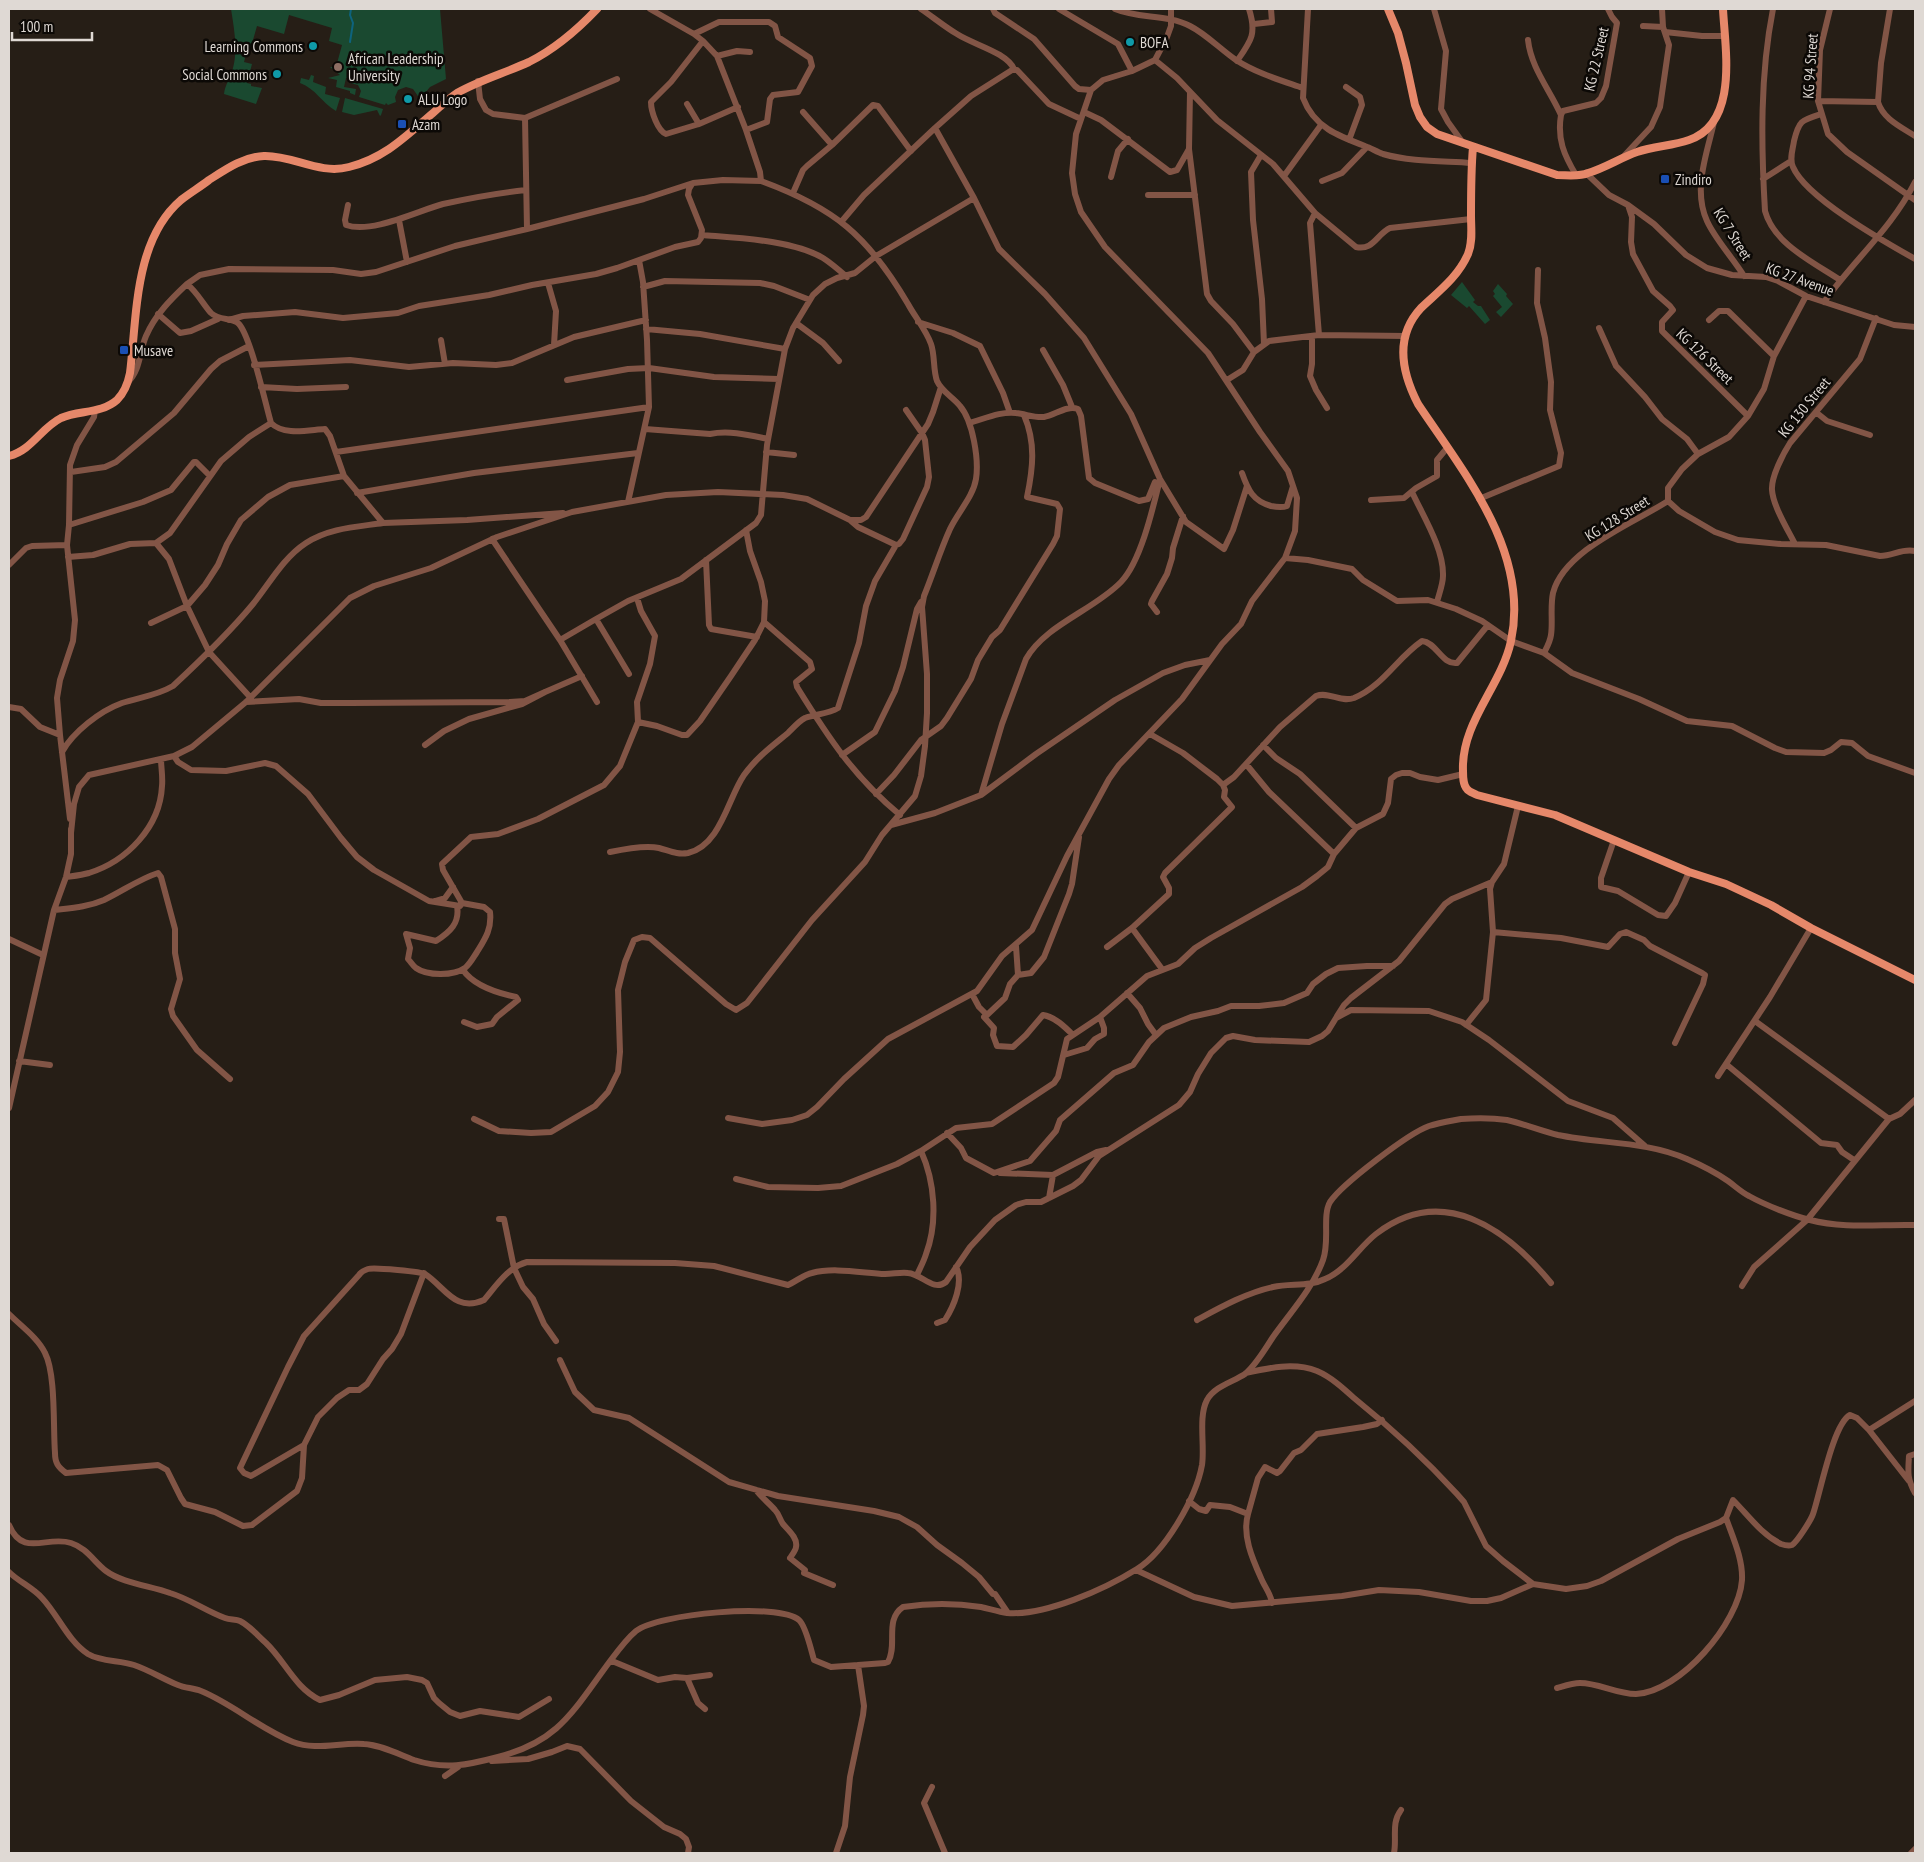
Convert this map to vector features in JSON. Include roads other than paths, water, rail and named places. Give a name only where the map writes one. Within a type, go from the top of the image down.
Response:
[{"type":"main road","points":[[9,456],[24,450],[62,417],[95,410],[117,400],[128,382],[135,310],[152,241],[160,226],[181,200],[238,163],[254,158],[273,156],[312,167],[346,168],[381,156],[454,95],[478,81],[531,60],[568,36],[597,9]]},
{"type":"main road","points":[[1388,9],[1398,33],[1415,105],[1420,117],[1427,126],[1437,134],[1472,147],[1558,174],[1576,175],[1587,174],[1646,149],[1690,140],[1708,128],[1721,107],[1727,74],[1723,9]]},
{"type":"main road","points":[[1472,147],[1471,245],[1468,254],[1452,280],[1420,310],[1411,323],[1402,356],[1408,385],[1418,404],[1479,499],[1500,540],[1509,568],[1514,596],[1515,614],[1511,641],[1500,671],[1471,727],[1463,755],[1463,774],[1467,790],[1477,795],[1556,814],[1689,872],[1726,884],[1771,904],[1811,928],[1915,980]]},
{"type":"street","points":[[653,9],[694,34],[717,56],[738,107],[760,172],[761,181]]},
{"type":"street","points":[[921,9],[959,36],[987,50],[1000,54],[1011,63],[1014,69],[1048,104],[1102,120],[1170,172],[1177,170],[1189,149]]},
{"type":"street","points":[[993,9],[995,13],[1034,39],[1075,86],[1079,89],[1091,90]]},
{"type":"street","points":[[1059,9],[1118,44],[1132,71]]},
{"type":"street","points":[[1116,9],[1140,15],[1172,19],[1198,30],[1237,61],[1266,75],[1303,88]]},
{"type":"street","points":[[728,1118],[762,1124],[785,1122],[807,1115],[888,1039],[972,994],[986,980],[1002,956],[1028,936],[1038,921],[1080,831],[1109,779],[1119,765],[1182,699],[1222,644],[1242,624],[1252,601],[1286,558],[1295,531],[1297,498],[1288,471],[1208,353],[1105,247],[1081,212],[1072,173],[1076,134],[1091,90],[1103,80],[1132,71],[1155,60],[1167,38],[1172,19],[1171,9]]},
{"type":"street","points":[[1237,61],[1252,39],[1254,24],[1249,9]]},
{"type":"street","points":[[1254,24],[1272,22],[1271,9]]},
{"type":"street","points":[[1308,9],[1303,98],[1308,111],[1321,125],[1349,140],[1382,154],[1471,163]]},
{"type":"street","points":[[1434,9],[1446,51],[1441,108],[1448,122],[1464,144]]},
{"type":"street","name":"KG 22 Street","points":[[1561,115],[1568,108],[1596,104],[1604,93],[1617,23],[1608,9]]},
{"type":"street","points":[[1622,158],[1651,126],[1660,107],[1669,46],[1664,30],[1662,9]]},
{"type":"street","points":[[1772,9],[1767,48],[1762,126],[1765,211],[1775,232],[1786,243],[1840,280]]},
{"type":"street","name":"KG 94 Street","points":[[1830,9],[1820,50],[1818,101],[1825,128],[1833,140],[1847,152],[1915,200]]},
{"type":"street","points":[[1890,9],[1881,63],[1878,102],[1880,108],[1891,120],[1915,136]]},
{"type":"street","points":[[694,34],[719,22],[769,22],[775,26],[778,37],[810,58],[812,66],[798,92],[773,95],[771,97],[767,122],[746,130]]},
{"type":"street","points":[[1643,26],[1702,36],[1724,36]]},
{"type":"street","points":[[1528,40],[1530,53],[1536,68],[1561,115],[1560,140],[1564,156],[1576,175]]},
{"type":"street","points":[[703,41],[671,82],[651,102],[651,108],[664,134],[699,124],[738,107]]},
{"type":"street","points":[[717,56],[737,51],[750,52]]},
{"type":"street","points":[[1155,60],[1217,120],[1274,164],[1315,213],[1359,248],[1372,245],[1390,228],[1471,219]]},
{"type":"street","points":[[842,222],[864,195],[935,128],[971,96],[1014,69]]},
{"type":"street","points":[[478,81],[480,99],[486,110],[493,114],[525,118],[617,80]]},
{"type":"street","points":[[1346,87],[1360,97],[1362,101],[1362,107],[1349,140]]},
{"type":"street","points":[[1190,92],[1189,149],[1207,294],[1254,352]]},
{"type":"street","points":[[1818,101],[1878,102]]},
{"type":"street","points":[[687,104],[699,124]]},
{"type":"street","points":[[793,193],[803,170],[875,104],[911,150]]},
{"type":"street","points":[[803,112],[832,145]]},
{"type":"street","points":[[1821,114],[1800,123],[1797,128],[1791,161],[1797,175],[1841,213],[1878,239],[1915,259]]},
{"type":"street","points":[[525,118],[528,230]]},
{"type":"street","name":"KG 7 Street","points":[[1715,118],[1700,182],[1701,203],[1707,221],[1744,276]]},
{"type":"street","points":[[1284,176],[1321,125]]},
{"type":"street","points":[[935,128],[974,198],[999,249],[1045,294],[1088,344],[1131,414],[1159,477],[1186,522],[1224,550],[1233,530],[1247,486]]},
{"type":"street","points":[[1111,177],[1118,151],[1128,139]]},
{"type":"street","points":[[1322,181],[1342,173],[1367,147]]},
{"type":"street","points":[[1261,155],[1252,172],[1253,220],[1262,299],[1264,344]]},
{"type":"street","points":[[1763,179],[1791,161]]},
{"type":"street","name":"KG 27 Avenue","points":[[1587,174],[1609,195],[1628,205],[1654,224],[1686,255],[1716,272],[1766,277],[1778,281],[1806,296],[1894,325],[1915,327]]},
{"type":"street","points":[[128,382],[138,367],[145,338],[158,314],[187,284],[200,275],[229,269],[333,270],[361,274],[376,272],[455,246],[528,230],[644,199],[693,183],[723,180],[761,181],[793,193],[842,222],[876,256],[897,286],[931,344],[937,382],[946,394],[961,406],[970,423],[977,457],[976,479],[972,493],[950,529],[923,599],[917,609],[896,691],[875,732],[842,755]]},
{"type":"street","points":[[1824,302],[1840,280],[1878,239],[1915,182]]},
{"type":"street","points":[[229,320],[243,316],[295,312],[343,318],[372,317],[398,313],[419,306],[489,295],[596,274],[676,247],[698,242],[702,235],[702,230],[688,195],[688,189],[693,183]]},
{"type":"street","points":[[348,205],[344,220],[346,224],[349,226],[367,226],[399,220],[449,203],[526,190]]},
{"type":"street","points":[[1148,195],[1195,195]]},
{"type":"street","points":[[560,640],[628,601],[681,578],[756,524],[761,515],[766,452],[785,349],[796,323],[810,300],[825,284],[837,278],[847,277],[855,273],[876,256],[974,198]]},
{"type":"street","name":"KG 126 Street","points":[[1628,205],[1632,217],[1631,242],[1633,254],[1653,291],[1673,310],[1662,322],[1662,331],[1748,416]]},
{"type":"street","points":[[1315,213],[1310,223],[1316,336],[1310,376],[1327,408]]},
{"type":"street","points":[[399,220],[407,262]]},
{"type":"street","points":[[702,235],[758,239],[808,251],[823,258],[847,277]]},
{"type":"street","points":[[628,502],[649,407],[646,320],[639,260]]},
{"type":"street","points":[[1479,499],[1559,466],[1561,453],[1550,410],[1551,382],[1545,338],[1537,303],[1538,270]]},
{"type":"street","points":[[643,287],[665,281],[760,283],[774,286],[810,300]]},
{"type":"street","points":[[548,283],[556,311],[554,345]]},
{"type":"street","points":[[187,284],[212,314],[218,318],[236,322],[240,325],[249,346],[271,423],[278,430],[325,429],[330,436],[344,476],[383,523]]},
{"type":"street","name":"KG 128 Street","points":[[1544,653],[1551,637],[1554,592],[1561,576],[1597,542],[1668,501],[1667,493],[1670,484],[1698,454],[1729,437],[1748,416],[1764,389],[1774,356],[1806,296]]},
{"type":"street","points":[[1709,320],[1718,311],[1728,311],[1774,356]]},
{"type":"street","points":[[158,314],[180,333],[191,331],[218,318]]},
{"type":"street","name":"KG 130 Street","points":[[1795,544],[1775,502],[1772,486],[1782,456],[1790,443],[1817,413],[1860,359],[1876,318]]},
{"type":"street","points":[[254,365],[350,360],[409,367],[445,364],[496,365],[512,363],[574,337],[646,320]]},
{"type":"street","points":[[918,322],[953,333],[980,346],[1003,393],[1010,413]]},
{"type":"street","points":[[796,323],[823,343],[839,362]]},
{"type":"street","points":[[1599,328],[1609,354],[1621,372],[1645,397],[1662,419],[1687,438],[1698,454]]},
{"type":"street","points":[[646,329],[700,334],[785,349]]},
{"type":"street","points":[[1227,380],[1243,370],[1254,352],[1269,342],[1316,336],[1406,336]]},
{"type":"street","points":[[441,340],[445,364]]},
{"type":"street","points":[[71,472],[105,467],[116,462],[174,413],[220,361],[249,346]]},
{"type":"street","points":[[1043,350],[1063,384],[1072,407]]},
{"type":"street","points":[[567,380],[628,369],[649,368],[714,377],[779,379]]},
{"type":"street","points":[[261,387],[297,389],[346,387]]},
{"type":"street","points":[[850,520],[861,520],[866,517],[922,433],[933,412],[941,387]]},
{"type":"street","points":[[336,452],[649,407]]},
{"type":"street","points":[[970,423],[1010,413],[1043,417],[1072,407],[1078,409],[1081,416],[1087,470],[1089,478],[1095,484],[1139,501],[1144,501],[1148,499],[1159,477]]},
{"type":"street","points":[[71,833],[57,698],[60,680],[72,641],[75,620],[67,545],[70,525],[73,455],[94,417],[95,410]]},
{"type":"street","points":[[610,852],[629,848],[659,848],[679,854],[689,853],[700,848],[718,829],[739,783],[763,752],[804,719],[838,708],[859,643],[866,606],[875,581],[896,545],[903,539],[927,487],[929,465],[922,433],[906,410]]},
{"type":"street","points":[[1817,413],[1827,421],[1870,436]]},
{"type":"street","points":[[876,794],[894,775],[914,748],[941,726],[971,679],[978,660],[992,636],[1000,630],[1057,536],[1060,509],[1057,504],[1027,497],[1034,460],[1030,433],[1024,415]]},
{"type":"street","points":[[68,557],[92,555],[130,544],[156,543],[170,533],[221,461],[237,446],[271,423]]},
{"type":"street","points":[[645,429],[710,434],[719,432],[768,439]]},
{"type":"street","points":[[1371,500],[1404,498],[1437,476],[1437,460],[1447,448]]},
{"type":"street","points":[[766,452],[794,456]]},
{"type":"street","points":[[357,493],[456,476],[638,454]]},
{"type":"street","points":[[70,525],[143,502],[171,490],[194,462],[210,476]]},
{"type":"street","points":[[1242,473],[1247,486],[1256,500],[1274,507],[1287,506],[1293,482]]},
{"type":"street","points":[[151,623],[188,606],[218,565],[227,544],[241,520],[268,497],[290,484],[344,476]]},
{"type":"street","points":[[981,795],[1002,724],[1026,659],[1032,650],[1048,635],[1111,592],[1131,569],[1141,543],[1159,477]]},
{"type":"street","points":[[62,752],[67,743],[82,728],[102,714],[121,704],[162,693],[173,686],[209,652],[255,602],[286,561],[306,543],[328,532],[340,529],[383,523],[467,520],[572,512],[675,494],[718,492],[783,495],[807,500],[850,520],[858,527],[896,545]]},
{"type":"street","points":[[1412,492],[1434,538],[1443,566],[1443,577],[1437,602]]},
{"type":"street","points":[[1668,501],[1686,515],[1731,539],[1766,544],[1826,545],[1880,556],[1886,556],[1900,550],[1915,551]]},
{"type":"street","points":[[9,1108],[54,910],[66,877],[74,804],[79,787],[89,775],[174,756],[192,747],[248,700],[354,595],[374,586],[431,568],[492,539],[572,512]]},
{"type":"street","points":[[1157,612],[1151,604],[1167,574],[1172,558],[1172,548],[1183,516]]},
{"type":"street","points":[[638,722],[687,735],[705,714],[757,637],[764,622],[765,601],[761,582],[750,551],[746,530]]},
{"type":"street","points":[[492,539],[560,640],[597,702]]},
{"type":"street","points":[[156,543],[169,559],[209,652],[248,700]]},
{"type":"street","points":[[9,565],[26,548],[32,546],[67,545]]},
{"type":"street","points":[[1286,558],[1308,560],[1352,569],[1363,580],[1397,601],[1419,600],[1437,602],[1471,615],[1488,624],[1511,641],[1544,653],[1572,673],[1639,699],[1687,721],[1732,726],[1786,752],[1824,753],[1842,742],[1848,742],[1868,756],[1915,773]]},
{"type":"street","points":[[706,560],[709,625],[711,629],[757,637]]},
{"type":"street","points":[[174,756],[178,762],[191,770],[226,772],[265,764],[276,766],[308,794],[358,857],[374,870],[397,884],[434,902],[460,904],[484,907],[490,912],[491,921],[485,940],[472,960],[456,973],[428,973],[415,968],[408,959],[410,948],[406,934],[436,941],[454,926],[459,917],[460,904],[443,870],[442,864],[470,838],[498,834],[538,819],[604,785],[620,766],[638,722],[637,702],[650,664],[655,636],[641,611],[637,598]]},
{"type":"street","points":[[474,1119],[499,1130],[531,1134],[551,1132],[595,1106],[608,1092],[618,1072],[620,1052],[618,990],[634,940],[642,937],[650,938],[730,1008],[736,1010],[747,1003],[812,920],[865,862],[871,849],[917,791],[926,737],[928,674],[922,621],[923,599]]},
{"type":"street","points":[[596,619],[629,674]]},
{"type":"street","points":[[764,622],[812,665],[812,669],[796,682],[797,687],[830,740],[876,794],[900,814]]},
{"type":"street","points":[[1223,784],[1234,777],[1280,727],[1316,696],[1327,694],[1344,700],[1353,698],[1373,688],[1422,641],[1427,642],[1448,662],[1457,663],[1488,624]]},
{"type":"street","points":[[890,826],[935,813],[981,795],[1036,754],[1116,700],[1163,673],[1185,665],[1210,660]]},
{"type":"street","points":[[248,700],[299,699],[340,703],[510,702],[525,700],[582,676]]},
{"type":"street","points":[[425,745],[444,732],[469,719],[522,704],[545,692]]},
{"type":"street","points":[[9,707],[21,709],[40,726],[60,735]]},
{"type":"street","points":[[1107,947],[1132,928],[1169,894],[1169,888],[1163,877],[1165,873],[1232,807],[1224,797],[1225,790],[1223,784],[1183,752],[1150,734]]},
{"type":"street","points":[[1263,745],[1276,758],[1300,774],[1356,828]]},
{"type":"street","points":[[66,877],[88,874],[104,867],[136,845],[156,815],[162,786],[161,758]]},
{"type":"street","points":[[1246,764],[1269,792],[1334,854]]},
{"type":"street","points":[[736,1179],[768,1187],[818,1188],[841,1186],[896,1164],[922,1151],[956,1128],[992,1124],[1047,1089],[1058,1077],[1064,1056],[1065,1043],[1073,1035],[1100,1017],[1147,976],[1178,964],[1211,938],[1302,887],[1328,867],[1334,854],[1356,828],[1383,814],[1388,803],[1391,779],[1396,775],[1410,773],[1438,780],[1463,774]]},
{"type":"street","points":[[1466,1025],[1486,1000],[1493,932],[1489,896],[1492,882],[1504,864],[1518,806]]},
{"type":"street","points":[[1073,1035],[1060,1023],[1043,1015],[1026,1036],[1013,1046],[997,1046],[993,1035],[994,1028],[984,1017],[1004,998],[1010,984],[1018,975],[1031,972],[1044,957],[1072,884],[1080,831]]},
{"type":"street","points":[[1614,840],[1601,878],[1601,887],[1618,891],[1658,915],[1666,916],[1689,872]]},
{"type":"street","points":[[54,910],[81,907],[104,900],[158,873],[161,877],[176,929],[175,953],[180,978],[171,1009],[172,1016],[197,1050],[230,1079]]},
{"type":"street","points":[[304,1445],[251,1476],[244,1473],[240,1468],[304,1336],[358,1275],[369,1268],[424,1273],[456,1301],[463,1303],[484,1300],[518,1264],[527,1262],[675,1263],[714,1266],[788,1285],[813,1272],[908,1273],[917,1275],[930,1284],[942,1285],[980,1234],[996,1220],[1016,1205],[1026,1202],[1041,1202],[1081,1180],[1099,1156],[1179,1105],[1190,1092],[1211,1053],[1226,1038],[1233,1036],[1256,1040],[1309,1042],[1317,1040],[1328,1031],[1344,1005],[1393,966],[1408,951],[1445,904],[1452,899],[1492,882]]},
{"type":"street","points":[[434,902],[445,898],[453,887]]},
{"type":"street","points":[[1132,928],[1162,969]]},
{"type":"street","points":[[1718,1076],[1811,928]]},
{"type":"street","points":[[1493,932],[1562,938],[1608,947],[1620,934],[1626,932],[1644,940],[1650,946],[1702,973],[1705,975],[1703,984],[1674,1043]]},
{"type":"street","points":[[9,939],[43,955]]},
{"type":"street","points":[[1016,946],[1018,975]]},
{"type":"street","points":[[994,1173],[1030,1161],[1056,1131],[1064,1115],[1114,1073],[1133,1065],[1149,1042],[1164,1028],[1191,1017],[1218,1011],[1230,1006],[1284,1004],[1307,992],[1313,984],[1338,968],[1393,966]]},
{"type":"street","points":[[462,970],[469,978],[482,986],[518,1000],[492,1024],[477,1026],[464,1022]]},
{"type":"street","points":[[1127,993],[1140,1008],[1156,1035]]},
{"type":"street","points":[[972,994],[979,1007],[987,1015]]},
{"type":"street","points":[[1336,1018],[1351,1010],[1429,1011],[1447,1016],[1466,1025],[1489,1040],[1568,1101],[1613,1118],[1646,1147]]},
{"type":"street","points":[[1064,1056],[1087,1048],[1094,1039],[1104,1034],[1100,1017]]},
{"type":"street","points":[[1754,1021],[1889,1119]]},
{"type":"street","points":[[19,1060],[50,1065]]},
{"type":"street","points":[[1726,1064],[1821,1143],[1837,1145],[1842,1152],[1854,1160]]},
{"type":"street","points":[[1742,1286],[1754,1267],[1807,1220],[1889,1119],[1900,1114],[1915,1100]]},
{"type":"street","points":[[1245,1374],[1310,1284],[1322,1263],[1326,1249],[1326,1214],[1331,1202],[1348,1182],[1405,1140],[1428,1127],[1461,1120],[1494,1118],[1557,1134],[1646,1147],[1672,1153],[1687,1159],[1726,1179],[1748,1196],[1807,1220],[1834,1225],[1915,1225]]},
{"type":"street","points":[[947,1134],[961,1148],[966,1158],[994,1173],[1053,1175],[1097,1152],[1108,1150]]},
{"type":"street","points":[[917,1275],[927,1253],[933,1217],[931,1181],[922,1151]]},
{"type":"street","points":[[1049,1198],[1053,1175]]},
{"type":"street","points":[[1197,1320],[1257,1291],[1275,1286],[1310,1284],[1326,1279],[1337,1273],[1375,1235],[1394,1222],[1411,1215],[1429,1212],[1450,1213],[1470,1217],[1492,1229],[1533,1261],[1551,1282]]},
{"type":"street","points":[[499,1219],[504,1219],[514,1268],[523,1287],[533,1299],[544,1324],[556,1340]]},
{"type":"street","points":[[937,1323],[946,1320],[955,1301],[960,1277],[956,1267]]},
{"type":"street","points":[[9,1314],[36,1340],[45,1352],[51,1366],[55,1461],[59,1468],[66,1473],[158,1465],[167,1470],[186,1504],[215,1512],[243,1526],[252,1525],[277,1508],[297,1491],[302,1478],[304,1445],[318,1417],[327,1407],[349,1390],[359,1390],[367,1384],[401,1334],[424,1273]]},
{"type":"street","points":[[560,1360],[574,1392],[594,1410],[629,1418],[729,1482],[778,1496],[874,1511],[899,1517],[917,1527],[937,1545],[980,1577],[1008,1613]]},
{"type":"street","points":[[9,1572],[32,1587],[76,1642],[89,1655],[133,1664],[181,1686],[199,1690],[292,1742],[306,1746],[374,1745],[417,1761],[439,1766],[458,1767],[528,1747],[551,1734],[574,1712],[625,1642],[638,1630],[667,1619],[740,1611],[770,1612],[792,1616],[798,1619],[803,1626],[814,1660],[831,1667],[858,1665],[888,1662],[891,1655],[893,1618],[896,1611],[902,1607],[951,1604],[1008,1613],[1034,1612],[1055,1606],[1112,1583],[1146,1563],[1163,1546],[1180,1520],[1202,1465],[1203,1418],[1207,1400],[1227,1383],[1245,1374],[1272,1368],[1288,1367],[1317,1371],[1382,1420],[1441,1476],[1464,1502],[1486,1546],[1533,1584],[1566,1589],[1587,1586],[1601,1581],[1678,1538],[1726,1518]]},
{"type":"street","points":[[1869,1430],[1915,1401]]},
{"type":"street","points":[[1557,1688],[1579,1683],[1599,1686],[1618,1692],[1637,1694],[1661,1687],[1678,1678],[1714,1641],[1732,1614],[1739,1599],[1742,1580],[1741,1565],[1726,1518],[1733,1500],[1763,1532],[1782,1545],[1790,1545],[1796,1541],[1813,1514],[1824,1473],[1846,1417],[1850,1415],[1857,1418],[1869,1430],[1909,1481],[1915,1493]]},
{"type":"street","points":[[1272,1603],[1251,1553],[1246,1532],[1246,1521],[1258,1478],[1265,1468],[1277,1472],[1280,1471],[1294,1452],[1300,1450],[1317,1434],[1377,1424],[1382,1420]]},
{"type":"street","points":[[1909,1481],[1909,1456],[1915,1454]]},
{"type":"street","points":[[756,1490],[777,1512],[783,1525],[788,1528],[789,1533],[795,1538],[796,1548],[790,1558],[805,1570],[804,1573],[833,1585]]},
{"type":"street","points":[[1188,1500],[1199,1510],[1206,1511],[1210,1505],[1230,1506],[1248,1514]]},
{"type":"street","points":[[9,1525],[16,1537],[26,1543],[35,1545],[56,1541],[70,1543],[82,1548],[98,1565],[111,1574],[139,1585],[171,1593],[224,1617],[239,1620],[266,1644],[308,1693],[320,1700],[340,1695],[374,1680],[406,1677],[422,1680],[427,1683],[430,1692],[439,1703],[450,1712],[460,1716],[480,1711],[519,1717],[549,1699]]},
{"type":"street","points":[[1136,1570],[1194,1597],[1217,1604],[1232,1606],[1342,1596],[1380,1590],[1418,1592],[1471,1601],[1487,1601],[1500,1598],[1533,1584]]},
{"type":"street","points":[[612,1661],[658,1680],[710,1675]]},
{"type":"street","points":[[836,1853],[845,1826],[850,1777],[864,1706],[858,1665]]},
{"type":"street","points":[[687,1678],[698,1703],[705,1709]]},
{"type":"street","points":[[486,1760],[496,1762],[528,1759],[567,1746],[580,1748],[631,1801],[664,1827],[680,1834],[686,1839],[689,1847],[688,1853]]},
{"type":"street","points":[[445,1776],[458,1767]]},
{"type":"street","points":[[932,1787],[924,1803],[945,1853]]},
{"type":"street","points":[[1394,1853],[1396,1817],[1402,1810]]},
{"type":"street","points":[[1911,1853],[1915,1849]]},
{"type":"waterway","points":[[350,42],[353,23],[350,15],[351,9]]},
{"type":"place","name":"BOFA","points":[[1130,42]]},
{"type":"place","name":"Learning Commons","points":[[313,46]]},
{"type":"place","name":"African Leadership University","points":[[338,67]]},
{"type":"place","name":"Social Commons","points":[[277,74]]},
{"type":"place","name":"ALU Logo","points":[[408,99]]},
{"type":"place","name":"Azam","points":[[402,124]]},
{"type":"place","name":"Zindiro","points":[[1665,179]]},
{"type":"place","name":"Musave","points":[[124,350]]}]
